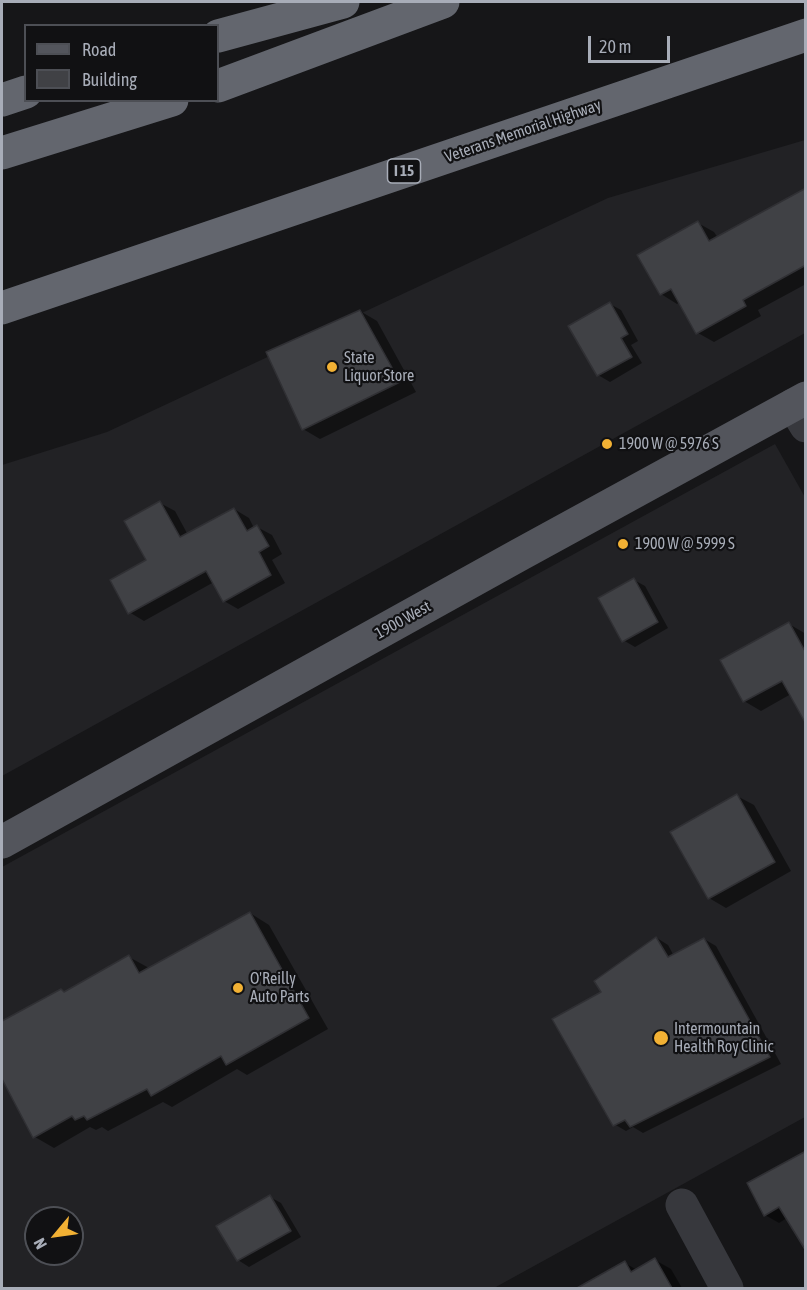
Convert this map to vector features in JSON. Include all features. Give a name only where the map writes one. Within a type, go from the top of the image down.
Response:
[{"type":"highway","points":[[219,36],[343,2]]},
{"type":"highway","points":[[219,86],[443,2]]},
{"type":"highway","name":"Veterans Memorial Highway","points":[[2,308],[806,34]]},
{"type":"highway","points":[[2,99],[24,93]]},
{"type":"highway","points":[[2,153],[166,102]]},
{"type":"main road","name":"1900 West","points":[[2,842],[519,555],[801,410]]},
{"type":"street","points":[[682,1205],[728,1288]]},
{"type":"shaded area","points":[[805,140],[805,333],[2,776],[2,465],[107,432],[608,198]]},
{"type":"shaded area","points":[[775,444],[806,499],[805,1117],[494,1288],[2,1288],[2,867]]},
{"type":"building","points":[[806,188],[806,265],[743,300],[746,306],[696,334],[671,289],[660,295],[637,255],[698,221],[709,241]]},
{"type":"building","points":[[610,302],[628,334],[621,338],[632,357],[597,376],[568,326]]},
{"type":"building","name":"State Liquor Store","points":[[360,310],[400,382],[302,430],[266,352]]},
{"type":"building","points":[[160,501],[180,537],[234,508],[247,531],[257,525],[269,546],[259,552],[271,575],[223,602],[206,571],[128,614],[110,580],[146,560],[124,521]]},
{"type":"building","points":[[634,578],[658,622],[622,642],[598,598]]},
{"type":"building","points":[[789,622],[806,653],[806,724],[782,681],[743,702],[720,660]]},
{"type":"building","points":[[737,794],[775,862],[708,899],[670,832]]},
{"type":"building","points":[[250,912],[309,1018],[226,1065],[221,1056],[151,1096],[147,1089],[87,1120],[84,1116],[75,1120],[72,1116],[33,1138],[2,1079],[2,1021],[61,989],[64,992],[129,955],[139,973]]},
{"type":"building","name":"Intermountain Health Roy Clinic","points":[[656,937],[668,957],[704,938],[770,1057],[630,1127],[625,1120],[613,1126],[552,1019],[601,992],[594,981]]},
{"type":"building","points":[[806,1151],[806,1251],[779,1207],[764,1216],[747,1183]]},
{"type":"building","points":[[270,1195],[291,1231],[237,1261],[216,1226]]},
{"type":"building","points":[[655,1258],[672,1288],[577,1288],[625,1261],[631,1272]]},
{"type":"place","name":"State Liquor Store","points":[[332,367]]},
{"type":"place","name":"1900 W @ 5976 S","points":[[607,444]]},
{"type":"place","name":"1900 W @ 5999 S","points":[[623,544]]},
{"type":"place","name":"O'Reilly Auto Parts","points":[[238,988]]},
{"type":"place","name":"Intermountain Health Roy Clinic","points":[[661,1038]]}]
